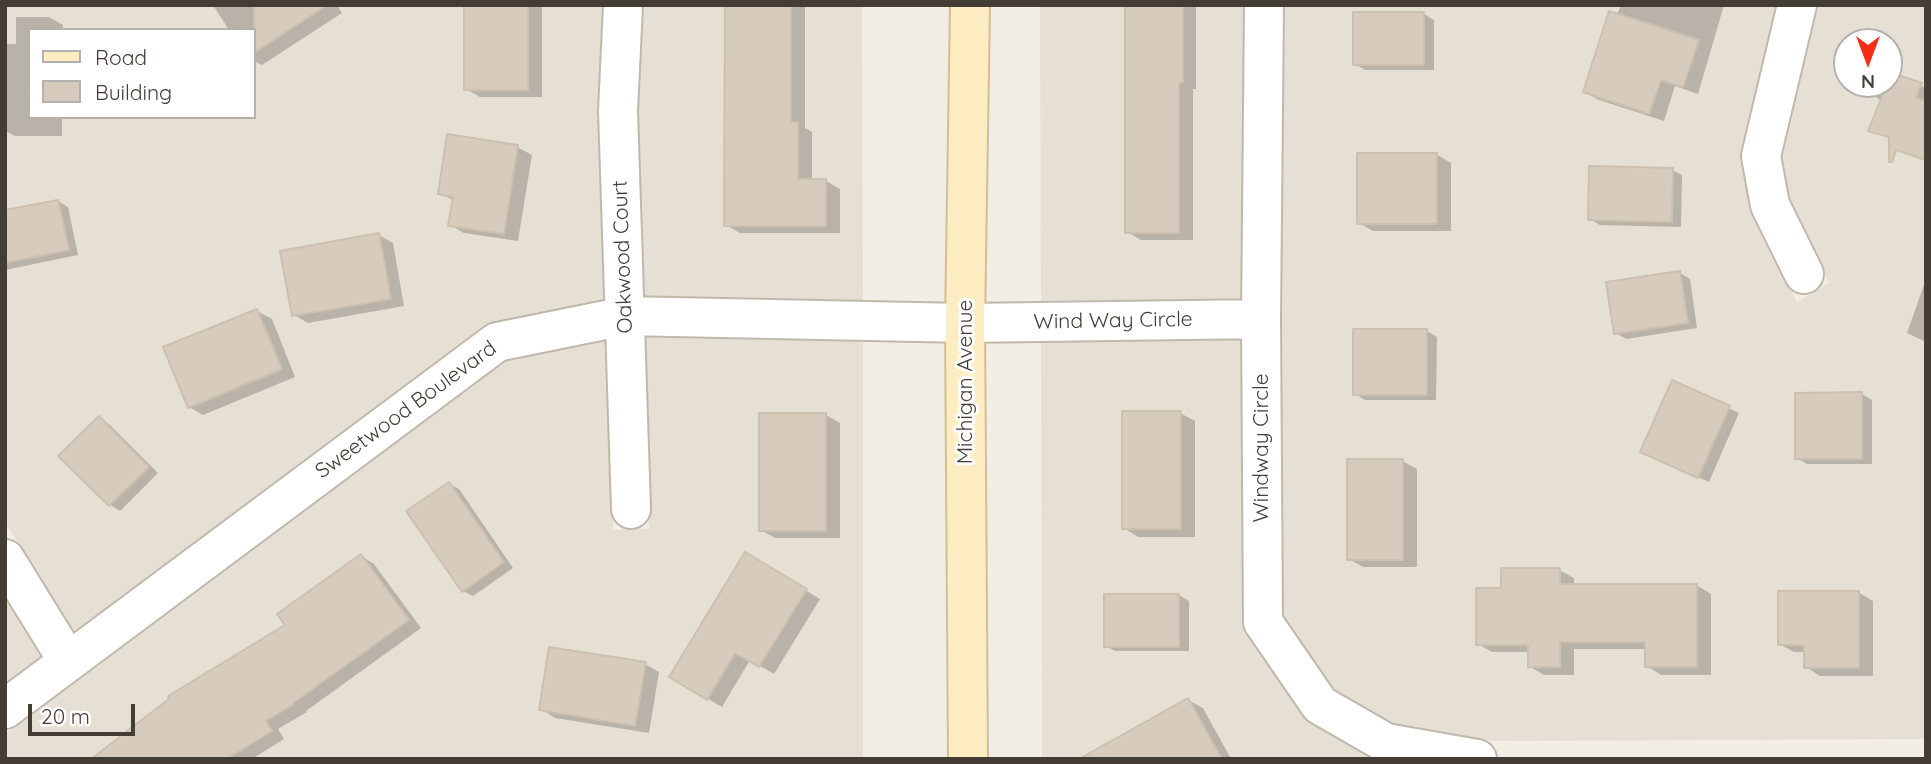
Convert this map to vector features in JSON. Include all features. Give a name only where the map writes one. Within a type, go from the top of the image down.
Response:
[{"type":"main road","name":"Michigan Avenue","points":[[968,759],[965,323],[970,5]]},
{"type":"street","name":"Oakwood Court","points":[[622,5],[618,111],[631,509]]},
{"type":"street","name":"Windway Circle","points":[[1264,5],[1261,319],[1263,622],[1320,705],[1386,743],[1477,759]]},
{"type":"street","points":[[1797,5],[1761,156],[1770,205],[1804,274]]},
{"type":"street","name":"Sweetwood Boulevard","points":[[5,709],[497,342],[625,316],[965,323]]},
{"type":"street","name":"Wind Way Circle","points":[[965,323],[1261,319]]},
{"type":"street","points":[[5,559],[68,661]]},
{"type":"shaded area","points":[[5,5],[604,5],[607,299],[487,324],[73,632],[5,522]]},
{"type":"shaded area","points":[[641,5],[862,5],[863,300],[643,296],[636,111]]},
{"type":"shaded area","points":[[1040,5],[1246,5],[1243,299],[1041,301]]},
{"type":"shaded area","points":[[1283,5],[1778,5],[1755,214],[1797,302],[1829,283],[1788,197],[1780,157],[1816,5],[1926,5],[1926,739],[1494,741],[1392,723],[1332,688],[1281,615],[1279,319]]},
{"type":"shaded area","points":[[644,337],[863,342],[863,759],[5,759],[5,734],[504,361],[608,340],[613,530],[649,529]]},
{"type":"shaded area","points":[[1243,340],[1249,634],[1312,723],[1376,759],[1042,759],[1041,342]]},
{"type":"shaded area","points":[[5,594],[43,655],[5,684]]},
{"type":"building","points":[[254,5],[327,5],[256,52]]},
{"type":"building","points":[[464,5],[528,5],[528,90],[464,90]]},
{"type":"building","points":[[725,5],[791,5],[791,122],[798,122],[798,179],[826,179],[826,226],[724,226]]},
{"type":"building","points":[[1125,5],[1183,5],[1183,82],[1179,82],[1179,233],[1125,233]]},
{"type":"building","points":[[1609,11],[1699,40],[1683,87],[1661,80],[1649,114],[1583,92]]},
{"type":"building","points":[[1353,12],[1424,12],[1424,65],[1353,65]]},
{"type":"building","points":[[1903,77],[1922,83],[1916,98],[1926,101],[1926,160],[1896,150],[1892,162],[1889,162],[1889,137],[1868,131],[1881,98],[1903,98]]},
{"type":"building","points":[[447,134],[518,145],[504,234],[448,226],[453,197],[438,194]]},
{"type":"building","points":[[1357,153],[1437,153],[1437,224],[1357,224]]},
{"type":"building","points":[[1589,166],[1673,168],[1672,222],[1588,220]]},
{"type":"building","points":[[58,200],[69,250],[5,263],[5,210]]},
{"type":"building","points":[[379,233],[391,299],[292,316],[280,251]]},
{"type":"building","points":[[1680,271],[1688,323],[1614,334],[1606,282]]},
{"type":"building","points":[[257,309],[282,369],[188,408],[163,347]]},
{"type":"building","points":[[1353,329],[1427,329],[1427,395],[1353,395]]},
{"type":"building","points":[[1672,380],[1730,406],[1698,478],[1640,452]]},
{"type":"building","points":[[1862,392],[1862,459],[1795,459],[1795,393]]},
{"type":"building","points":[[1122,411],[1181,411],[1181,529],[1122,529]]},
{"type":"building","points":[[759,413],[826,413],[826,531],[759,531]]},
{"type":"building","points":[[99,416],[149,467],[109,506],[58,456]]},
{"type":"building","points":[[1347,459],[1403,459],[1403,560],[1347,560]]},
{"type":"building","points":[[449,482],[504,562],[462,592],[406,511]]},
{"type":"building","points":[[745,552],[807,589],[759,667],[735,653],[707,700],[669,677]]},
{"type":"building","points":[[361,554],[409,620],[294,704],[266,721],[272,731],[227,759],[91,759],[169,699],[168,696],[285,625],[277,614]]},
{"type":"building","points":[[1501,568],[1560,568],[1560,584],[1697,584],[1697,667],[1645,667],[1645,642],[1560,642],[1560,667],[1528,667],[1528,645],[1476,645],[1476,588],[1501,588]]},
{"type":"building","points":[[1778,591],[1859,591],[1859,668],[1804,668],[1804,645],[1778,645]]},
{"type":"building","points":[[1104,594],[1179,594],[1179,647],[1104,647]]},
{"type":"building","points":[[549,647],[646,662],[635,726],[539,710]]},
{"type":"building","points":[[1188,698],[1222,759],[1079,759]]}]
